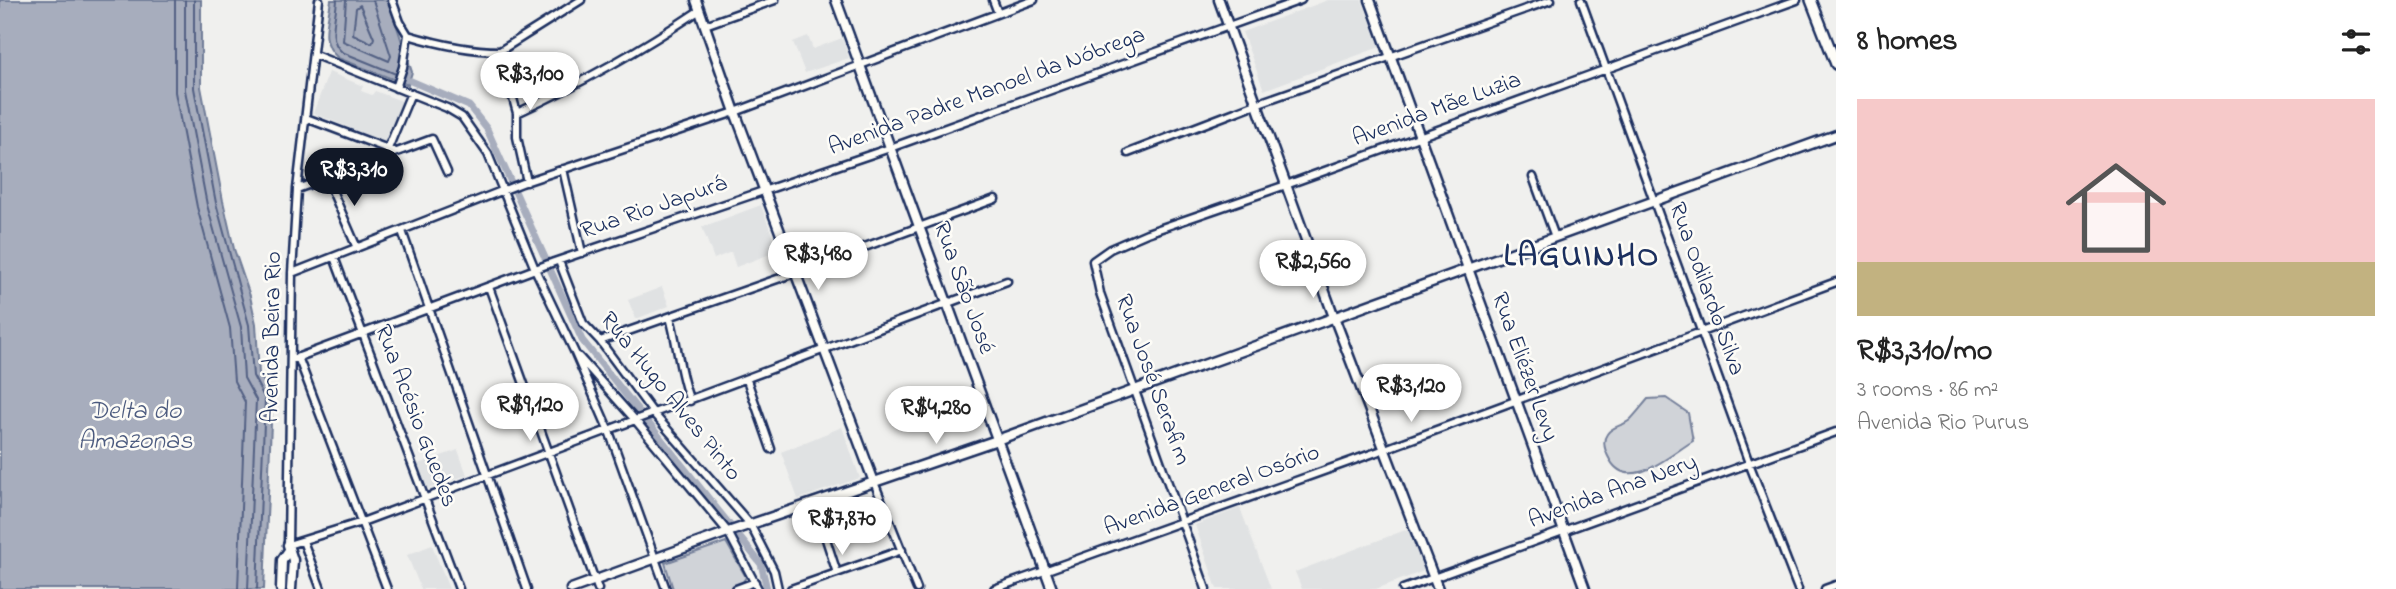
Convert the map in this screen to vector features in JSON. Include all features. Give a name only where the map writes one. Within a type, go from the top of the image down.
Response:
[{"type":"main road","points":[[1811,0],[1836,64]]},
{"type":"street","name":"Avenida Beira Rio","points":[[291,589],[292,559],[288,547],[294,359],[292,274],[297,189],[319,0]]},
{"type":"street","points":[[392,0],[408,35],[398,85]]},
{"type":"street","points":[[408,35],[469,50],[500,51],[581,0]]},
{"type":"street","points":[[696,0],[735,112],[766,190],[791,274],[916,589]]},
{"type":"street","points":[[705,25],[775,0]]},
{"type":"street","name":"Rua São José","points":[[836,0],[1052,589]]},
{"type":"street","points":[[993,0],[998,13]]},
{"type":"street","points":[[292,274],[525,182],[735,112],[1034,0]]},
{"type":"street","points":[[1219,0],[1334,317],[1438,589]]},
{"type":"street","name":"Avenida Padre Manoel da Nóbrega","points":[[766,190],[1301,0]]},
{"type":"street","name":"Rua Eliézer Levy","points":[[1370,0],[1585,589]]},
{"type":"street","points":[[1128,153],[1256,104],[1551,0]]},
{"type":"street","name":"Rua Odilardo Silva","points":[[1581,0],[1749,463],[1798,589]]},
{"type":"street","name":"Avenida Mãe Luzia","points":[[1093,261],[1110,249],[1147,233],[1797,0]]},
{"type":"street","points":[[517,113],[546,100],[666,33],[700,10]]},
{"type":"street","points":[[500,51],[517,113],[517,137],[525,182]]},
{"type":"street","points":[[314,55],[398,85],[447,108],[461,117],[488,155],[609,431],[666,589]]},
{"type":"street","points":[[385,156],[411,93]]},
{"type":"street","points":[[306,118],[397,152]]},
{"type":"street","points":[[571,589],[596,585],[730,531],[997,440],[1836,135]]},
{"type":"street","points":[[297,189],[432,139],[447,172]]},
{"type":"street","points":[[563,170],[582,253]]},
{"type":"street","points":[[1533,177],[1555,237]]},
{"type":"street","points":[[327,179],[357,248]]},
{"type":"street","name":"Rua Rio Japurá","points":[[536,269],[766,190]]},
{"type":"street","points":[[600,341],[995,199]]},
{"type":"street","points":[[402,230],[527,589]]},
{"type":"street","name":"Rua Acésio Guedes","points":[[334,257],[459,589]]},
{"type":"street","name":"Rua Hugo Alves Pinto","points":[[556,261],[577,310],[590,332],[600,341],[653,414],[748,525],[770,561],[778,589]]},
{"type":"street","name":"Rua José Serafim","points":[[1093,261],[1096,280],[1206,589]]},
{"type":"street","points":[[387,589],[294,359],[536,269]]},
{"type":"street","points":[[288,547],[639,420],[1007,281]]},
{"type":"street","name":"Avenida General Osório","points":[[994,589],[1385,449],[1836,282]]},
{"type":"street","points":[[489,287],[596,585]]},
{"type":"street","points":[[670,317],[677,341],[680,371],[690,401]]},
{"type":"street","name":"Rua Hugo Alves Pinto","points":[[575,353],[639,420],[730,531],[757,585]]},
{"type":"street","points":[[747,380],[771,449]]},
{"type":"street","name":"Avenida Ana Nery","points":[[1403,589],[1836,432]]},
{"type":"street","points":[[814,502],[837,573]]},
{"type":"street","points":[[303,541],[321,589]]},
{"type":"street","name":"Avenida Beira Rio","points":[[281,589],[282,560],[288,547]]},
{"type":"street","points":[[790,589],[902,550]]},
{"type":"street","points":[[736,589],[757,585]]},
{"type":"street","points":[[1825,589],[1836,585]]},
{"type":"shaded area","points":[[1328,0],[1362,0],[1380,47],[1264,90],[1242,32]]},
{"type":"shaded area","points":[[808,36],[813,49],[842,38],[849,58],[805,73],[793,42]]},
{"type":"shaded area","points":[[329,72],[363,86],[361,91],[372,95],[375,91],[407,103],[390,144],[313,113]]},
{"type":"shaded area","points":[[761,205],[778,251],[736,267],[731,252],[714,259],[702,227]]},
{"type":"shaded area","points":[[662,287],[669,306],[636,319],[628,300]]},
{"type":"shaded area","points":[[1666,398],[1688,413],[1693,441],[1650,468],[1628,473],[1618,469],[1606,451],[1604,440],[1607,434],[1630,420],[1648,399]]},
{"type":"shaded area","points":[[842,427],[860,478],[798,499],[781,452]]},
{"type":"shaded area","points":[[458,450],[467,475],[428,489],[418,464]]},
{"type":"shaded area","points":[[1240,508],[1271,589],[1217,589],[1195,525]]},
{"type":"shaded area","points":[[1408,529],[1424,571],[1376,589],[1302,589],[1295,572]]},
{"type":"shaded area","points":[[726,542],[746,577],[741,585],[731,589],[673,589],[665,563]]},
{"type":"shaded area","points":[[432,545],[449,589],[421,589],[407,555]]},
{"type":"water","name":"Delta do Amazonas","points":[[0,0],[201,0],[201,87],[234,249],[250,296],[256,324],[259,374],[272,399],[264,589],[0,589]]},
{"type":"water","points":[[331,0],[388,0],[412,72],[408,85],[338,58],[332,52],[326,31]]},
{"type":"waterway","points":[[411,81],[469,106],[487,129],[582,340],[761,564],[767,589]]},
{"type":"district","name":"LAGUINHO","points":[[1582,257]]}]
